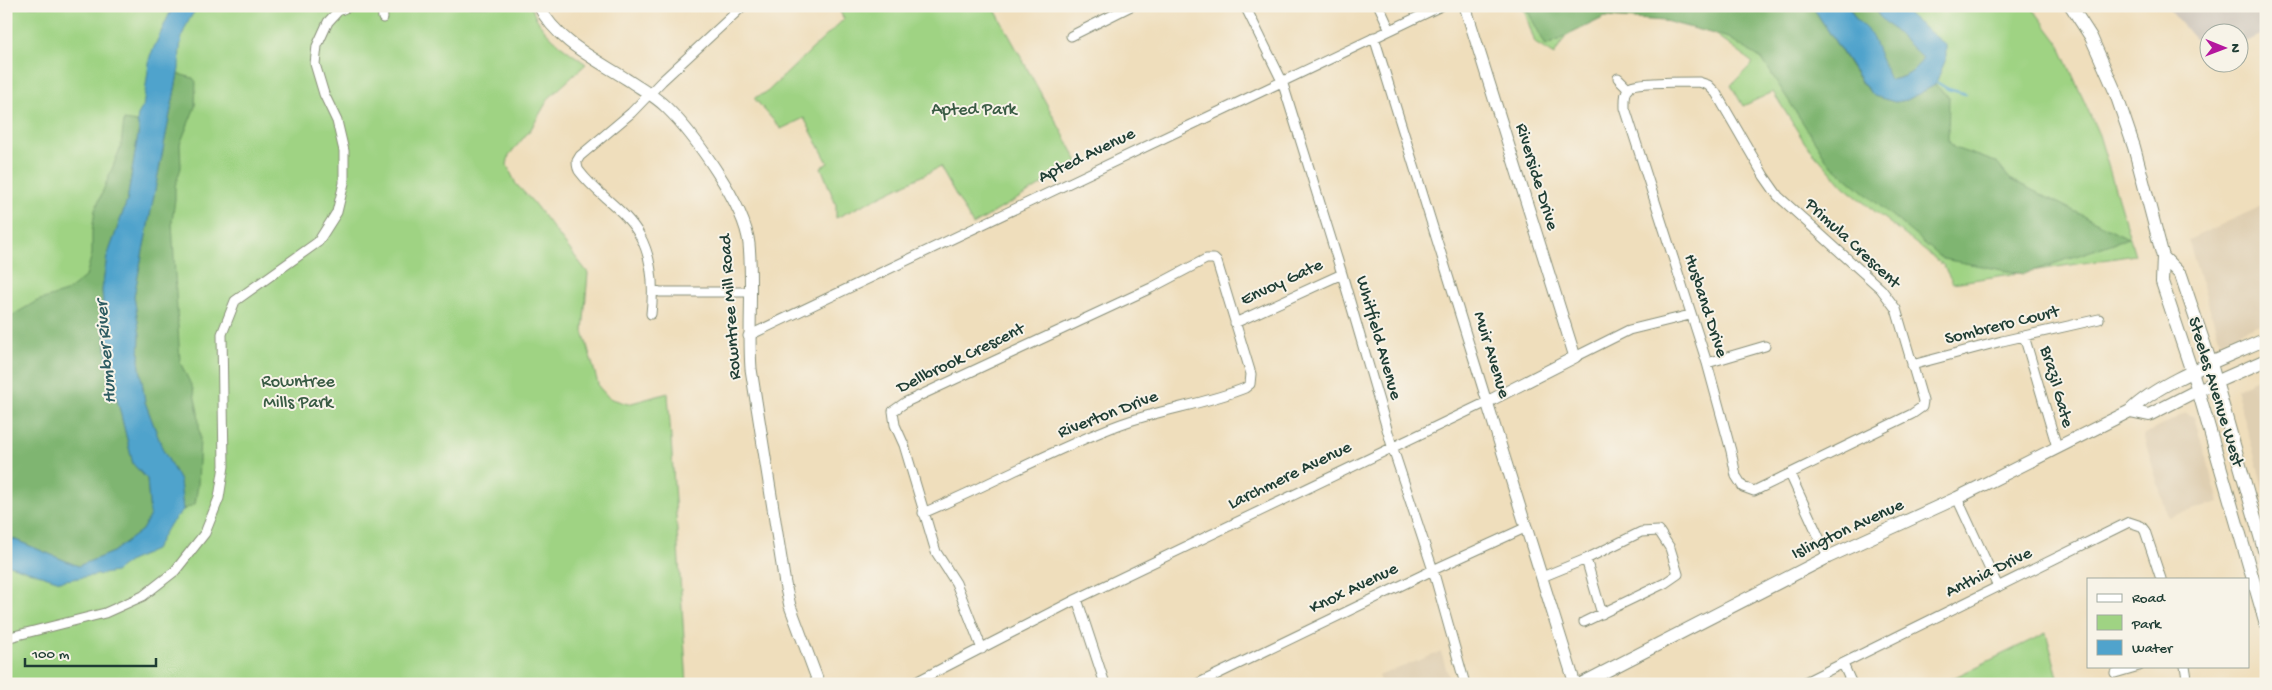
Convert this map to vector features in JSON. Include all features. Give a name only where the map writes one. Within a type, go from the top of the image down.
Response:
[{"type":"main road","name":"Steeles Avenue West","points":[[2071,6],[2091,38],[2115,91],[2134,147],[2163,257],[2162,282],[2198,390],[2266,624]]},
{"type":"main road","name":"Steeles Avenue West","points":[[2163,257],[2181,275],[2217,383],[2266,557]]},
{"type":"main road","name":"Islington Avenue","points":[[1581,684],[1828,557],[1957,498],[2130,411],[2141,400],[2192,373],[2266,339]]},
{"type":"main road","name":"Islington Avenue","points":[[2130,411],[2148,415],[2198,390],[2266,360]]},
{"type":"street","points":[[6,638],[105,612],[143,596],[175,571],[205,533],[219,498],[224,466],[222,334],[235,301],[318,242],[337,212],[344,183],[344,151],[337,121],[324,94],[315,64],[317,46],[328,22],[338,11],[350,6]]},
{"type":"street","points":[[382,6],[383,18]]},
{"type":"street","name":"Rowntree Mill Road","points":[[539,6],[559,33],[665,106],[708,158],[737,209],[749,243],[748,336],[751,369],[787,592],[795,620],[819,684]]},
{"type":"street","points":[[651,314],[654,290],[649,256],[640,236],[624,216],[580,172],[577,161],[580,156],[631,113],[743,6]]},
{"type":"street","points":[[1072,36],[1131,6]]},
{"type":"street","name":"Whitfield Avenue","points":[[1245,6],[1282,81],[1342,274],[1392,446],[1432,570],[1465,684]]},
{"type":"street","points":[[1379,6],[1390,30]]},
{"type":"street","name":"Apted Avenue","points":[[748,336],[1441,6]]},
{"type":"street","name":"Riverside Drive","points":[[1464,6],[1575,357]]},
{"type":"street","name":"Muir Avenue","points":[[1374,37],[1575,684]]},
{"type":"street","points":[[1618,78],[1630,87]]},
{"type":"street","name":"Primula Crescent","points":[[1630,87],[1636,84],[1699,82],[1712,88],[1764,176],[1778,196],[1881,289],[1892,303],[1900,320],[1923,400],[1922,407],[1790,474]]},
{"type":"street","name":"Husband Drive","points":[[1630,87],[1624,98],[1625,108],[1690,316],[1707,363],[1739,483],[1748,490],[1754,491],[1790,474]]},
{"type":"street","name":"Dellbrook Crescent","points":[[982,649],[956,583],[936,552],[904,445],[893,418],[894,411],[899,406],[1152,288],[1206,259],[1214,260],[1219,265],[1235,323]]},
{"type":"street","name":"Envoy Gate","points":[[1235,323],[1342,274]]},
{"type":"street","points":[[654,290],[660,292],[749,292]]},
{"type":"street","name":"Larchmere Avenue","points":[[912,684],[1077,599],[1487,402],[1629,330],[1690,316]]},
{"type":"street","name":"Sombrero Court","points":[[1912,365],[2024,336],[2100,319]]},
{"type":"street","name":"Riverton Drive","points":[[924,513],[961,497],[1009,472],[1120,424],[1245,388],[1250,384],[1251,374],[1235,323]]},
{"type":"street","name":"Brazil Gate","points":[[2024,336],[2057,447]]},
{"type":"street","points":[[1707,363],[1765,346]]},
{"type":"street","points":[[1790,474],[1828,557]]},
{"type":"street","points":[[1957,498],[1998,587]]},
{"type":"street","name":"Anthia Drive","points":[[1801,684],[2129,522],[2141,526],[2145,531],[2161,578]]},
{"type":"street","name":"Knox Avenue","points":[[1197,684],[1432,570],[1527,527]]},
{"type":"street","points":[[1542,577],[1586,559],[1641,532],[1659,531],[1670,548],[1678,574],[1665,583],[1584,622]]},
{"type":"street","points":[[1586,559],[1602,614]]},
{"type":"street","points":[[1077,599],[1104,684]]},
{"type":"street","points":[[1843,664],[1852,684]]},
{"type":"street","points":[[2115,673],[2132,668]]},
{"type":"street","points":[[2185,668],[2188,684]]},
{"type":"shaded area","points":[[2166,6],[2266,6],[2266,33],[2250,40],[2250,22],[2200,22],[2200,45]]},
{"type":"shaded area","points":[[2266,204],[2266,321],[2220,341],[2188,240]]},
{"type":"shaded area","points":[[2266,375],[2266,498],[2236,389]]},
{"type":"shaded area","points":[[2186,413],[2194,417],[2219,502],[2168,517],[2143,435]]},
{"type":"shaded area","points":[[1441,652],[1451,684],[1381,684],[1378,676]]},
{"type":"green space","name":"Rowntree Mills Park","points":[[6,6],[531,6],[535,16],[547,32],[561,46],[586,64],[549,98],[531,129],[509,155],[507,165],[516,184],[532,201],[588,273],[583,331],[599,387],[609,398],[628,404],[668,393],[687,684],[6,684]]},
{"type":"green space","name":"Apted Park","points":[[837,6],[993,6],[1080,165],[1041,185],[973,225],[940,167],[836,218],[836,205],[821,167],[828,163],[804,118],[781,129],[754,98],[767,92],[844,19]]},
{"type":"green space","points":[[1523,6],[2031,6],[2058,42],[2099,135],[2135,255],[1953,283],[1943,265],[1844,187],[1805,143],[1773,92],[1743,106],[1731,85],[1753,63],[1704,26],[1602,13],[1573,25],[1554,55],[1535,43]]},
{"type":"green space","points":[[1525,6],[1812,6],[1862,84],[1874,96],[1895,102],[1907,100],[1935,85],[1949,97],[1948,140],[1954,148],[1996,162],[2010,179],[2128,238],[2024,274],[1943,259],[1828,162],[1762,59],[1729,38],[1665,21],[1605,17],[1546,46]]},
{"type":"green space","points":[[1848,6],[1874,6],[1879,16],[1924,58],[1917,68],[1905,76],[1889,80],[1871,34],[1856,19]]},
{"type":"green space","points":[[178,74],[193,78],[196,82],[195,107],[180,144],[181,168],[175,186],[172,222],[180,362],[193,389],[198,412],[200,437],[198,485],[195,504],[183,510],[180,481],[163,450],[145,402],[139,360],[140,335],[134,296]]},
{"type":"green space","points":[[124,120],[137,122],[139,129],[127,201],[107,257],[102,290],[107,358],[133,464],[147,479],[150,515],[142,530],[113,552],[78,566],[6,536],[6,319],[37,301],[66,292],[86,276],[92,254],[95,210],[121,146]]},
{"type":"green space","points":[[2046,633],[2060,684],[1941,684]]},
{"type":"water","name":"Humber River","points":[[173,6],[198,6],[188,22],[181,42],[179,69],[134,296],[140,335],[139,360],[145,402],[163,450],[180,481],[183,510],[167,528],[155,550],[130,561],[115,572],[60,581],[6,564],[6,536],[78,566],[113,552],[142,530],[150,515],[147,479],[133,464],[107,358],[102,290],[107,257],[127,201],[139,129],[138,117],[143,107],[150,56]]},
{"type":"water","points":[[1812,6],[1848,6],[1856,19],[1871,34],[1890,80],[1910,74],[1923,58],[1879,16],[1874,6],[1902,6],[1915,20],[1946,45],[1946,59],[1935,85],[1907,100],[1895,102],[1874,96],[1863,84]]},
{"type":"waterway","points":[[1933,80],[1948,89],[1966,94]]}]
